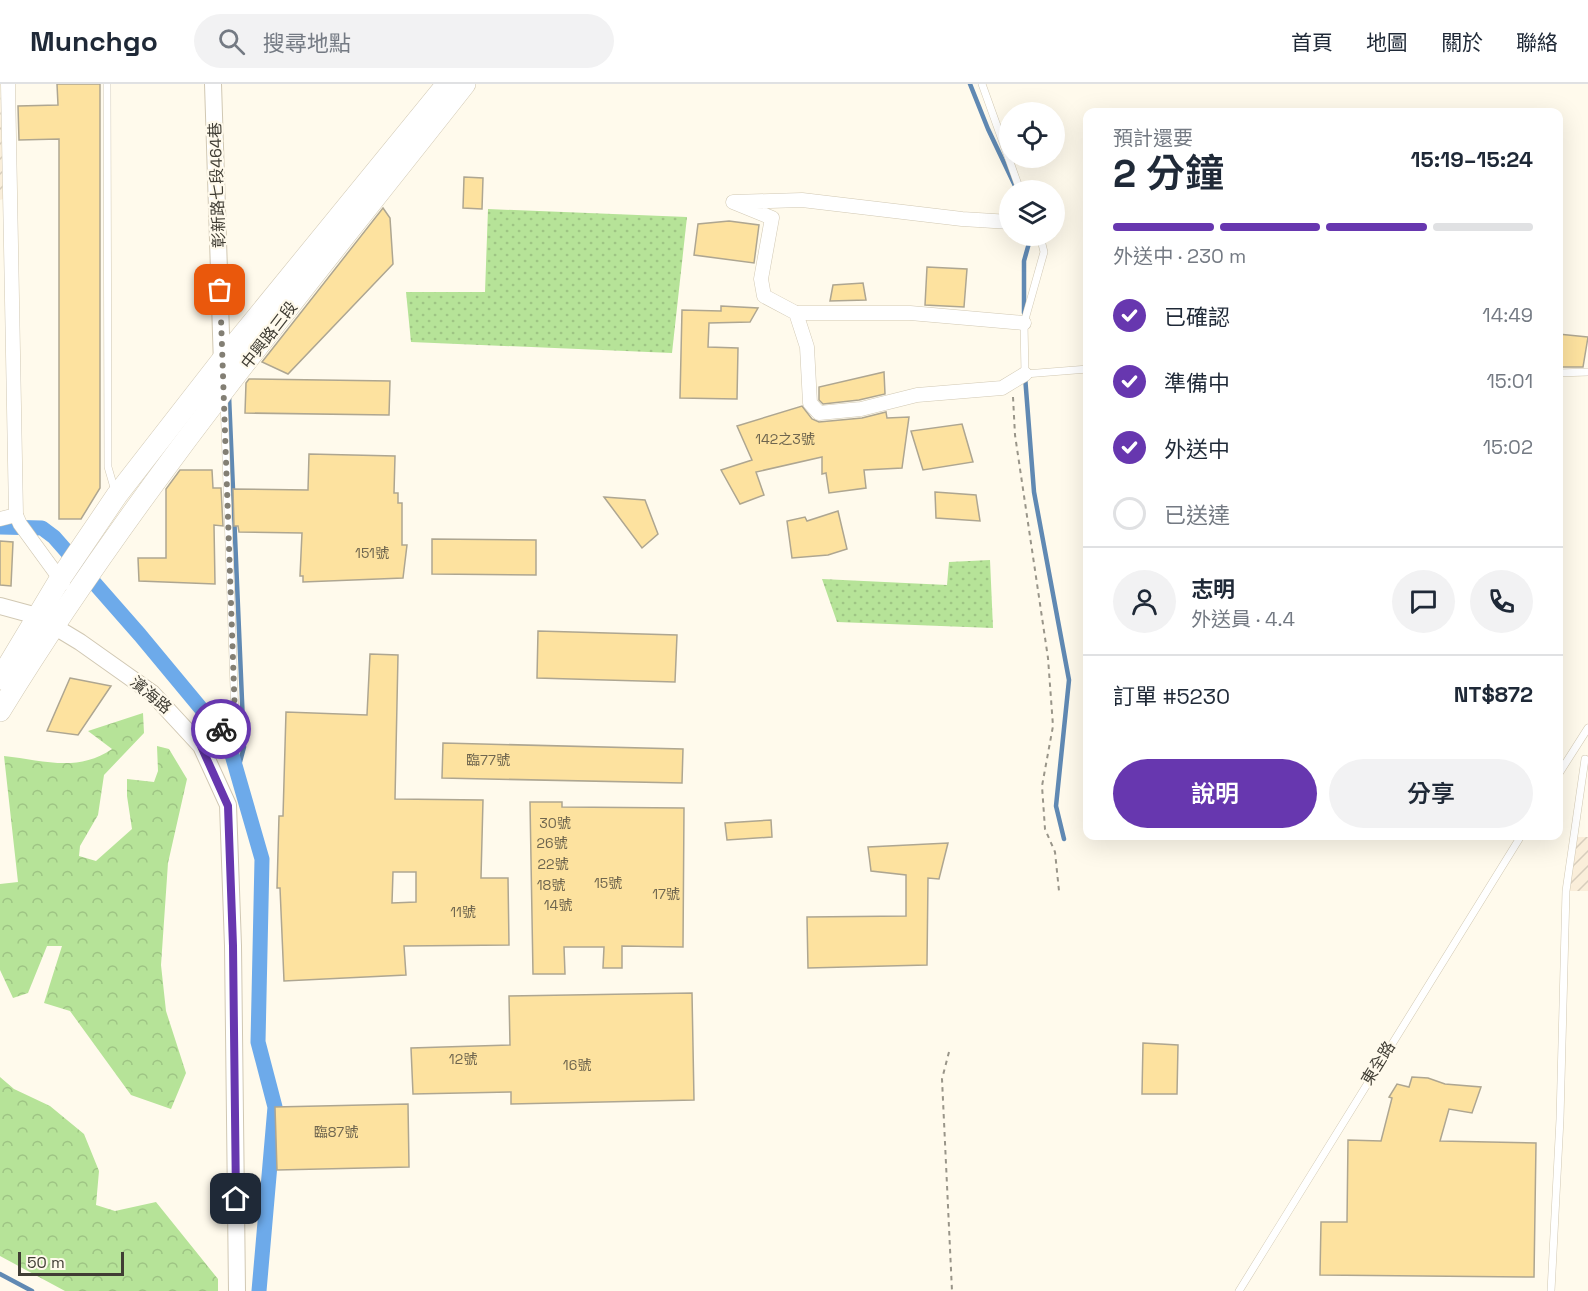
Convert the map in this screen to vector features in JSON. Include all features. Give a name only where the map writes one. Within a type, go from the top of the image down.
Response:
[{"type":"main road","name":"中興路三段","points":[[0,711],[46,621],[55,572],[222,360],[447,84]]},
{"type":"main road","name":"中興路三段","points":[[0,680],[46,621],[76,595],[224,393],[465,84]]},
{"type":"street","points":[[8,84],[18,519],[55,572],[76,595]]},
{"type":"street","name":"彰新路七段464巷","points":[[213,84],[224,393]]},
{"type":"street","points":[[999,221],[802,200],[733,202],[772,218],[761,279],[764,296],[796,313],[910,313],[1024,323]]},
{"type":"street","points":[[796,313],[807,347],[810,404],[819,413],[861,409],[917,395],[1002,387],[1025,374]]},
{"type":"street","points":[[0,519],[18,519]]},
{"type":"street","name":"濱海路","points":[[3,612],[46,621],[152,693],[201,746],[228,806],[233,946],[237,1291]]},
{"type":"lane","points":[[107,84],[108,467],[117,495]]},
{"type":"lane","points":[[982,84],[1016,180]]},
{"type":"lane","points":[[1042,246],[1044,252],[1024,323],[1025,374],[1083,369]]},
{"type":"lane","points":[[1563,373],[1588,372]]},
{"type":"lane","points":[[201,746],[235,717],[224,393]]},
{"type":"lane","points":[[1563,767],[1588,728]]},
{"type":"lane","points":[[1551,1291],[1560,1119],[1566,891],[1585,759]]},
{"type":"lane","name":"東全路","points":[[1239,1291],[1519,840]]},
{"type":"path","points":[[1025,374],[1012,384],[1015,435],[1048,658],[1053,726],[1042,786],[1046,829],[1055,852],[1059,891]]},
{"type":"path","points":[[949,1052],[942,1079],[952,1291]]},
{"type":"shaded area","points":[[0,84],[3,199],[0,200]]},
{"type":"shaded area","points":[[1575,837],[1588,837],[1588,891],[1566,891]]},
{"type":"green space","points":[[488,209],[687,217],[672,353],[411,342],[406,292],[485,292]]},
{"type":"green space","points":[[990,560],[993,628],[837,622],[822,579],[947,585],[949,562]]},
{"type":"green space","points":[[143,713],[144,733],[104,775],[98,815],[80,846],[79,856],[96,861],[132,829],[127,779],[154,782],[158,771],[157,746],[169,749],[187,779],[168,863],[161,965],[166,1011],[186,1073],[171,1109],[131,1095],[70,1011],[44,1003],[62,946],[47,946],[28,993],[13,998],[0,970],[0,884],[18,882],[4,756],[60,763],[86,761],[112,749],[88,731]]},
{"type":"green space","points":[[0,1077],[14,1089],[50,1106],[84,1134],[99,1171],[96,1205],[115,1211],[156,1202],[218,1279],[218,1291],[65,1291],[0,1256]]},
{"type":"building","points":[[57,84],[100,84],[100,488],[81,519],[59,519],[59,139],[19,140],[18,106],[58,105]]},
{"type":"building","points":[[464,177],[483,178],[482,209],[463,208]]},
{"type":"building","points":[[383,208],[390,218],[393,264],[288,374],[262,362]]},
{"type":"building","points":[[729,221],[759,225],[754,263],[694,255],[698,224]]},
{"type":"building","points":[[927,267],[967,269],[964,307],[925,305]]},
{"type":"building","points":[[863,283],[866,300],[830,301],[833,285]]},
{"type":"building","points":[[721,306],[758,308],[750,322],[709,323],[708,347],[738,348],[737,399],[680,398],[682,310],[721,311]]},
{"type":"building","points":[[1563,334],[1588,337],[1583,367],[1563,367]]},
{"type":"building","points":[[884,372],[885,394],[823,404],[819,400],[819,387]]},
{"type":"building","points":[[249,379],[390,381],[389,415],[245,413],[246,383]]},
{"type":"building","points":[[802,406],[812,419],[819,422],[862,418],[886,412],[887,418],[909,417],[902,468],[864,470],[866,488],[829,493],[826,473],[822,474],[822,457],[756,472],[764,495],[740,504],[721,470],[752,460],[737,426]]},
{"type":"building","points":[[962,424],[973,462],[923,470],[911,431]]},
{"type":"building","points":[[309,454],[395,456],[394,493],[398,493],[398,503],[402,503],[402,545],[407,545],[403,578],[303,582],[303,576],[300,576],[302,533],[239,532],[238,526],[234,526],[233,489],[308,490]]},
{"type":"building","points":[[180,470],[212,470],[213,488],[221,488],[223,526],[214,525],[215,584],[139,581],[138,558],[166,558],[166,489]]},
{"type":"building","points":[[935,492],[976,495],[980,521],[936,518]]},
{"type":"building","points":[[604,497],[645,500],[658,534],[642,548]]},
{"type":"building","points":[[838,511],[847,549],[828,555],[792,558],[787,521],[805,517],[807,521]]},
{"type":"building","points":[[432,539],[536,540],[536,575],[432,574]]},
{"type":"building","points":[[0,541],[13,542],[11,586],[0,585]]},
{"type":"building","points":[[538,631],[677,635],[675,682],[537,678]]},
{"type":"building","points":[[370,654],[398,655],[395,799],[483,800],[481,878],[508,878],[509,945],[404,946],[406,975],[284,981],[280,888],[277,888],[279,816],[283,816],[286,712],[367,715]],"holes":[[[393,872],[416,872],[416,902],[392,903]]]},
{"type":"building","points":[[70,678],[111,686],[78,735],[47,731]]},
{"type":"building","points":[[443,743],[683,749],[682,783],[442,778]]},
{"type":"building","points":[[530,802],[562,802],[562,807],[684,808],[683,947],[622,946],[622,968],[603,968],[604,947],[564,947],[565,974],[533,974]]},
{"type":"building","points":[[771,820],[772,837],[727,840],[725,823]]},
{"type":"building","points":[[948,843],[939,879],[928,878],[927,965],[808,968],[807,917],[906,916],[906,875],[871,871],[868,847]]},
{"type":"building","points":[[692,993],[694,1100],[511,1104],[511,1092],[413,1094],[411,1048],[510,1045],[509,996]]},
{"type":"building","points":[[1143,1043],[1178,1045],[1177,1094],[1142,1094]]},
{"type":"building","points":[[1412,1077],[1428,1078],[1445,1084],[1481,1087],[1472,1113],[1449,1109],[1440,1141],[1536,1143],[1534,1277],[1320,1275],[1321,1222],[1347,1222],[1348,1140],[1381,1141],[1392,1098],[1389,1097],[1397,1084],[1409,1087]]},
{"type":"building","points":[[408,1104],[409,1167],[277,1170],[275,1107]]},
{"type":"waterway","points":[[970,84],[1012,180]]},
{"type":"waterway","points":[[1024,313],[1024,261],[1028,246]]},
{"type":"waterway","points":[[1025,376],[1034,492],[1069,680],[1056,806],[1064,839]]},
{"type":"waterway","points":[[229,396],[244,747],[237,773]]},
{"type":"waterway","points":[[0,527],[42,528],[54,537],[140,635],[228,741],[262,859],[258,1042],[275,1107],[259,1291]]},
{"type":"waterway","points":[[0,1274],[32,1291]]},
{"type":"way so far","points":[[220,290],[235,717],[221,729]]},
{"type":"route","points":[[221,729],[201,746],[228,806],[233,946],[236,1199]]}]
